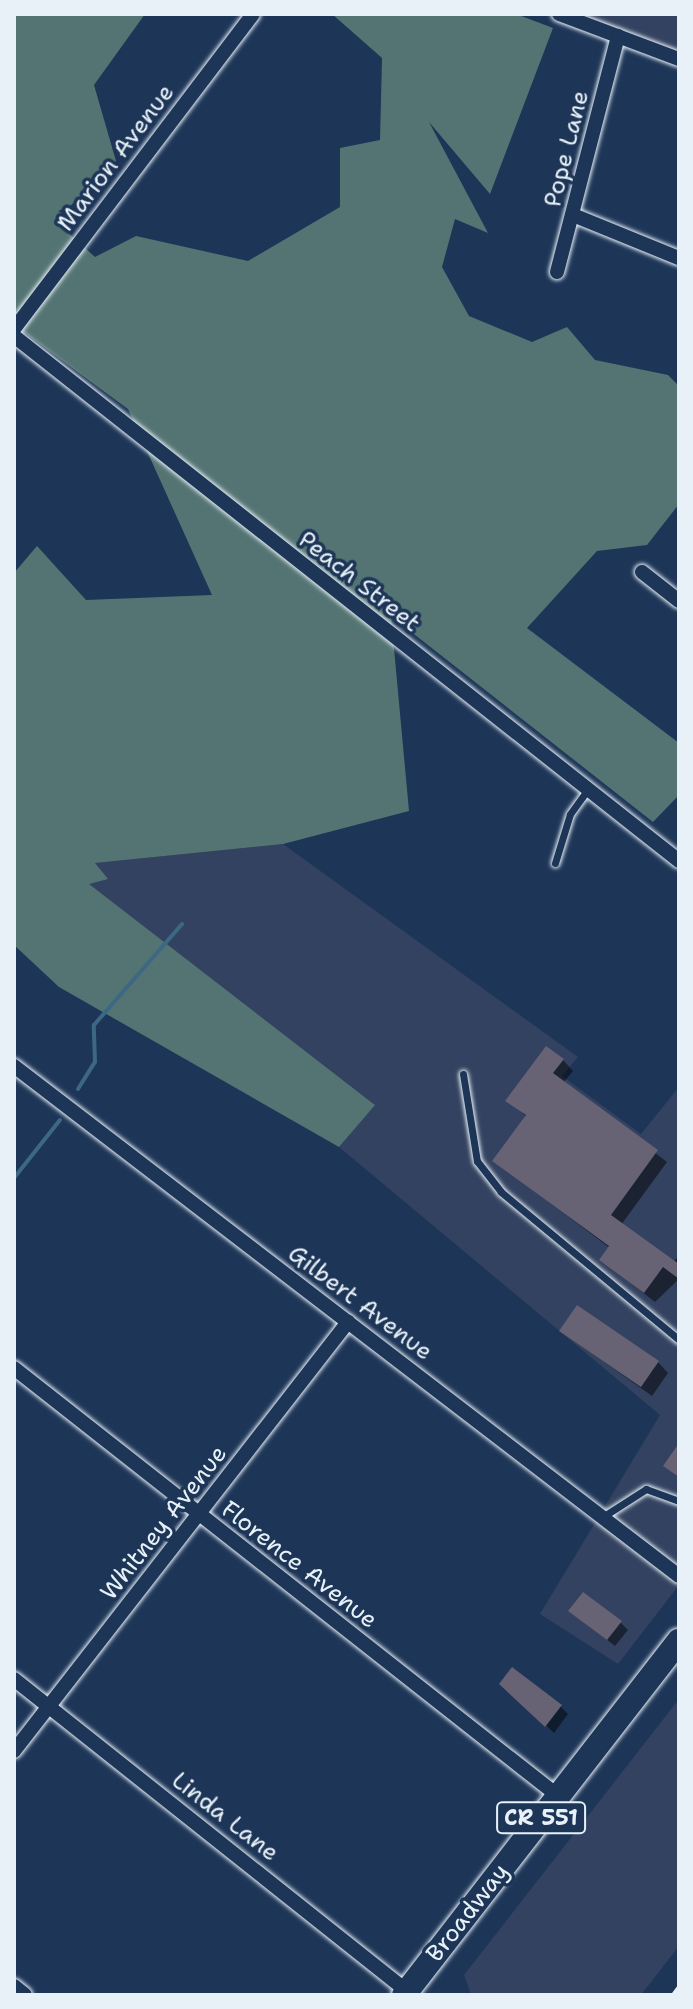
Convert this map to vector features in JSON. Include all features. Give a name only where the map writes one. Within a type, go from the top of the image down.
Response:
[{"type":"main road","name":"Broadway","points":[[406,1993],[679,1641]]},
{"type":"street","name":"Marion Avenue","points":[[14,329],[253,14]]},
{"type":"street","points":[[559,14],[588,19],[618,36],[679,59]]},
{"type":"street","name":"Pope Lane","points":[[557,272],[618,36]]},
{"type":"street","points":[[573,215],[679,258]]},
{"type":"street","name":"Peach Street","points":[[14,336],[679,861]]},
{"type":"street","points":[[642,572],[679,601]]},
{"type":"street","name":"Gilbert Avenue","points":[[14,1066],[679,1576]]},
{"type":"street","name":"Whitney Avenue","points":[[14,1751],[348,1322]]},
{"type":"street","name":"Florence Avenue","points":[[14,1368],[558,1796]]},
{"type":"street","name":"Linda Lane","points":[[14,1679],[406,1993]]},
{"type":"street","points":[[14,1986],[25,1995]]},
{"type":"lane","points":[[555,863],[570,814],[588,789]]},
{"type":"lane","points":[[463,1074],[477,1161],[501,1192],[679,1340]]},
{"type":"lane","points":[[604,1516],[646,1489],[679,1501]]},
{"type":"shaded area","points":[[545,14],[679,14],[679,63],[566,21]]},
{"type":"shaded area","points":[[283,844],[578,1057],[562,1076],[641,1134],[679,1087],[679,1585],[618,1664],[540,1614],[660,1415],[339,1147],[374,1104],[88,884],[94,863]]},
{"type":"shaded area","points":[[679,1699],[679,1946],[641,1995],[471,1995],[464,1975]]},
{"type":"green space","points":[[14,14],[145,14],[94,85],[116,161],[55,221],[95,257],[136,236],[248,261],[340,207],[340,148],[380,140],[382,58],[332,14],[516,14],[553,28],[490,194],[429,122],[488,233],[455,219],[442,267],[469,316],[532,342],[567,327],[595,360],[668,375],[679,386],[679,504],[647,545],[597,551],[527,628],[679,743],[679,795],[653,822],[391,616],[409,811],[283,844],[95,863],[108,879],[89,884],[375,1105],[339,1147],[59,987],[14,945],[14,573],[37,546],[86,600],[212,595],[128,409],[14,325]]},
{"type":"building","points":[[546,1046],[564,1059],[553,1073],[658,1150],[611,1215],[679,1264],[679,1279],[663,1267],[644,1293],[599,1260],[609,1246],[492,1161],[526,1115],[505,1101]]},
{"type":"building","points":[[577,1305],[659,1361],[641,1387],[559,1331]]},
{"type":"building","points":[[679,1443],[679,1477],[663,1466]]},
{"type":"building","points":[[583,1592],[622,1621],[607,1640],[568,1611]]},
{"type":"building","points":[[512,1667],[562,1705],[545,1727],[499,1684]]},
{"type":"waterway","points":[[78,1089],[95,1062],[94,1025],[182,924]]},
{"type":"waterway","points":[[14,1178],[60,1120]]},
{"type":"railway","points":[[673,1995],[679,1987]]}]
